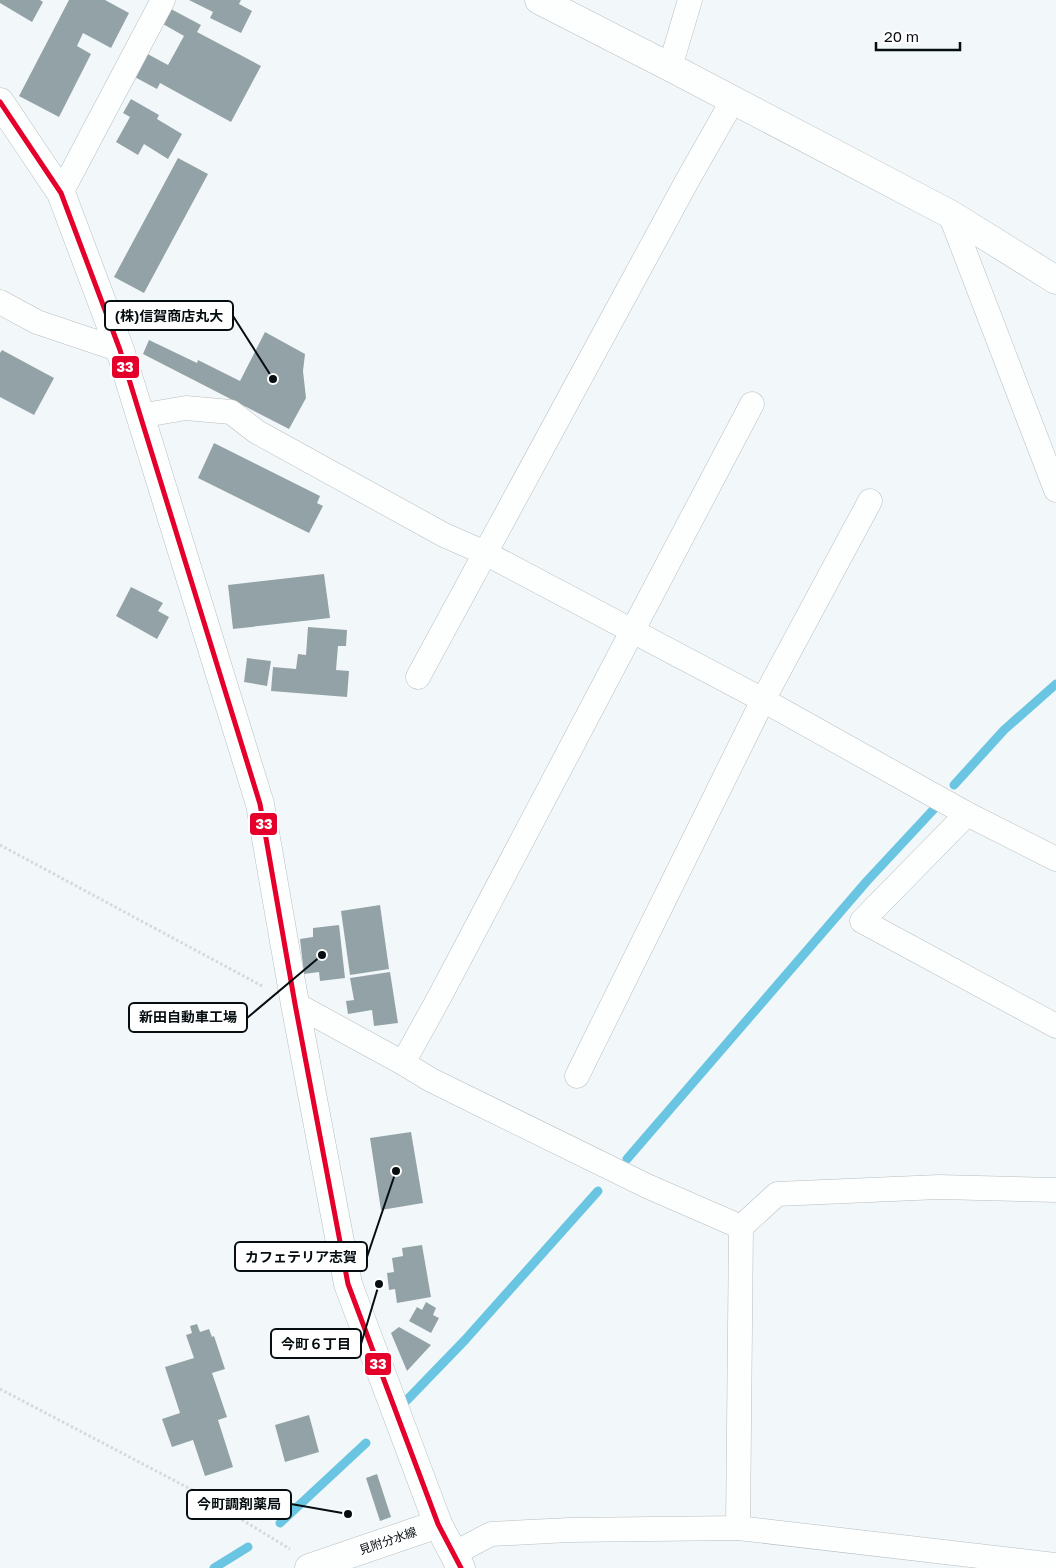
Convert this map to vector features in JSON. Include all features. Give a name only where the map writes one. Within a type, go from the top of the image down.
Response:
[{"type":"main road","points":[[539,0],[950,214],[1056,280]]},
{"type":"main road","points":[[0,102],[61,192],[120,350],[260,804],[295,1004],[348,1284],[438,1524],[457,1561]]},
{"type":"main road","name":"見附分水線","points":[[309,1568],[438,1524]]},
{"type":"street","points":[[61,192],[163,0]]},
{"type":"street","points":[[670,67],[690,0]]},
{"type":"street","points":[[418,677],[682,190],[733,100]]},
{"type":"street","points":[[950,214],[1056,490]]},
{"type":"street","points":[[0,302],[37,322],[120,350]]},
{"type":"street","points":[[403,1062],[440,996],[752,404]]},
{"type":"street","points":[[139,416],[186,408],[231,412],[257,432],[444,535],[485,552],[762,700],[967,814],[1056,859]]},
{"type":"street","points":[[577,1076],[762,700],[870,501]]},
{"type":"street","points":[[967,814],[862,920],[1056,1026]]},
{"type":"street","points":[[295,1004],[403,1062],[431,1080],[647,1186],[741,1226]]},
{"type":"street","points":[[738,1528],[741,1226],[777,1194],[939,1187],[1056,1190]]},
{"type":"street","points":[[457,1561],[491,1534],[569,1530],[738,1528],[969,1562],[1056,1566]]},
{"type":"path","points":[[0,845],[295,1004]]},
{"type":"path","points":[[0,1389],[198,1493],[287,1546],[309,1568]]},
{"type":"building","points":[[0,0],[40,0],[43,2],[32,22],[0,3]]},
{"type":"building","points":[[69,0],[105,0],[129,13],[111,48],[83,33],[77,46],[91,54],[59,117],[19,96]]},
{"type":"building","points":[[189,0],[241,0],[239,4],[252,11],[241,33],[210,18],[213,12]]},
{"type":"building","points":[[171,9],[201,25],[197,32],[261,66],[231,122],[160,83],[157,89],[131,75],[144,52],[168,65],[184,36],[163,24]]},
{"type":"building","points":[[131,99],[159,115],[157,119],[182,134],[168,159],[144,144],[138,155],[116,142],[130,117],[123,113]]},
{"type":"building","points":[[178,158],[208,174],[144,293],[114,277]]},
{"type":"building","points":[[265,332],[305,354],[303,371],[306,398],[289,429],[143,354],[149,340],[197,363],[198,360],[240,381]]},
{"type":"building","points":[[2,350],[54,378],[34,415],[0,397],[0,353]]},
{"type":"building","points":[[214,443],[320,496],[317,503],[323,506],[309,533],[198,478]]},
{"type":"building","points":[[324,574],[330,618],[233,629],[228,585]]},
{"type":"building","points":[[131,587],[163,603],[158,611],[169,617],[157,639],[116,616]]},
{"type":"building","points":[[308,627],[347,630],[346,646],[338,646],[336,670],[349,671],[347,697],[271,691],[273,667],[296,669],[298,654],[306,655]]},
{"type":"building","points":[[247,658],[271,661],[267,686],[244,682]]},
{"type":"building","points":[[380,905],[389,969],[350,975],[341,911]]},
{"type":"building","points":[[339,925],[345,978],[320,981],[319,972],[304,974],[300,939],[313,937],[313,928]]},
{"type":"building","points":[[390,972],[398,1023],[374,1026],[372,1010],[348,1014],[346,1001],[354,1000],[350,978]]},
{"type":"building","points":[[411,1132],[423,1203],[381,1210],[370,1138]]},
{"type":"building","points":[[422,1245],[431,1297],[397,1303],[395,1289],[389,1290],[387,1273],[394,1272],[392,1258],[403,1256],[402,1248]]},
{"type":"building","points":[[426,1302],[436,1308],[433,1315],[439,1318],[431,1333],[409,1321],[417,1307],[422,1310]]},
{"type":"building","points":[[197,1324],[200,1332],[209,1329],[212,1337],[214,1336],[225,1369],[212,1373],[227,1417],[218,1420],[233,1467],[205,1476],[193,1440],[172,1447],[162,1419],[180,1413],[165,1367],[194,1358],[186,1335],[192,1333],[190,1326]]},
{"type":"building","points":[[399,1327],[431,1345],[407,1371],[391,1333]]},
{"type":"building","points":[[309,1415],[319,1452],[285,1462],[275,1425]]},
{"type":"building","points":[[377,1474],[391,1517],[380,1521],[366,1478]]},
{"type":"waterway","points":[[954,785],[1004,730],[1056,684]]},
{"type":"waterway","points":[[627,1159],[867,881],[934,809]]},
{"type":"waterway","points":[[407,1400],[465,1340],[598,1191]]},
{"type":"waterway","points":[[280,1523],[366,1443]]},
{"type":"waterway","points":[[214,1568],[248,1547]]},
{"type":"transit line","name":"33","points":[[0,102],[61,193],[120,350],[260,804],[295,1004],[348,1284],[438,1524],[461,1568]]},
{"type":"place","name":"(株)信賀商店丸大","points":[[273,379]]},
{"type":"place","name":"新田自動車工場","points":[[322,955]]},
{"type":"place","name":"カフェテリア志賀","points":[[396,1171]]},
{"type":"place","name":"今町６丁目","points":[[379,1284]]},
{"type":"place","name":"今町調剤薬局","points":[[348,1514]]}]
